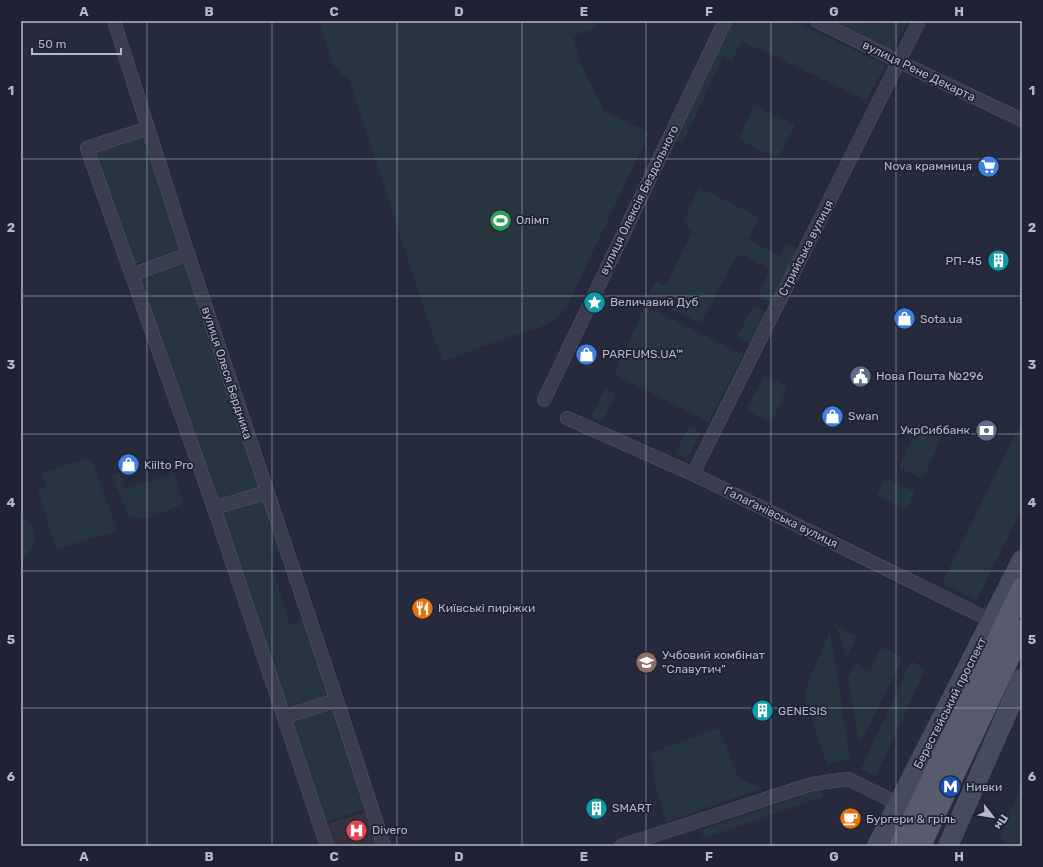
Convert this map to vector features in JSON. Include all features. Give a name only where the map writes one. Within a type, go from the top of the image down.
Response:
[{"type":"main road","name":"Берестейський проспект","points":[[877,846],[904,806],[1022,560]]},
{"type":"main road","name":"Берестейський проспект","points":[[897,846],[1022,588]]},
{"type":"main road","points":[[920,846],[1022,630]]},
{"type":"main road","points":[[943,839],[950,826],[959,819],[1022,679]]},
{"type":"street","name":"вулиця Олеся Бердника","points":[[114,21],[188,254],[337,700],[384,846]]},
{"type":"street","name":"вулиця Олексія Бездольного","points":[[544,400],[725,21]]},
{"type":"street","name":"вулиця Рене Декарта","points":[[817,21],[899,62],[1022,120]]},
{"type":"street","name":"Стрийська вулиця","points":[[693,474],[919,21]]},
{"type":"street","points":[[148,128],[87,148],[214,508],[327,846]]},
{"type":"street","points":[[131,275],[188,254]]},
{"type":"street","name":"Ґалаґанівська вулиця","points":[[568,418],[693,474],[992,621]]},
{"type":"street","points":[[214,508],[267,492]]},
{"type":"street","points":[[284,717],[337,700]]},
{"type":"street","points":[[621,846],[812,784],[826,782],[848,779],[904,806]]},
{"type":"shaded area","name":"Олімп","points":[[319,21],[599,21],[595,29],[572,35],[581,64],[605,112],[650,132],[566,308],[555,320],[539,328],[509,337],[442,362],[438,345],[436,345],[430,327],[348,75],[341,76],[339,66],[334,67]]},
{"type":"shaded area","points":[[730,21],[792,21],[886,65],[866,100],[742,41],[732,61],[723,57],[682,144],[674,140]]},
{"type":"shaded area","points":[[832,21],[864,21],[872,25],[875,21],[908,21],[892,51]]},
{"type":"shaded area","points":[[754,105],[795,125],[778,159],[738,139]]},
{"type":"shaded area","points":[[144,136],[180,249],[133,265],[95,151]]},
{"type":"shaded area","points":[[699,187],[759,217],[748,240],[780,256],[786,243],[799,250],[771,305],[757,297],[770,269],[744,256],[736,256],[701,323],[647,298],[655,281],[666,286],[692,232],[683,222]]},
{"type":"shaded area","points":[[183,262],[259,488],[217,503],[138,279]]},
{"type":"shaded area","points":[[645,306],[743,355],[709,422],[614,375]]},
{"type":"shaded area","points":[[753,306],[767,313],[751,345],[737,338]]},
{"type":"shaded area","points":[[764,375],[788,387],[771,423],[746,410]]},
{"type":"shaded area","points":[[605,388],[616,394],[602,423],[591,417]]},
{"type":"shaded area","points":[[918,425],[942,436],[923,479],[899,468]]},
{"type":"shaded area","points":[[1020,425],[1022,426],[1022,509],[977,600],[942,583]]},
{"type":"shaded area","points":[[689,426],[701,432],[687,460],[675,454]]},
{"type":"shaded area","points":[[86,458],[92,461],[118,531],[56,549],[38,490],[46,487],[42,473]]},
{"type":"shaded area","points":[[120,472],[125,489],[174,473],[183,504],[148,518],[139,518],[128,515],[112,476]]},
{"type":"shaded area","points":[[885,478],[915,492],[907,510],[877,496]]},
{"type":"shaded area","points":[[264,499],[280,551],[268,555],[290,625],[304,620],[330,696],[287,709],[221,511]]},
{"type":"shaded area","points":[[21,512],[32,527],[36,541],[25,559],[21,561]]},
{"type":"shaded area","points":[[834,624],[857,636],[846,659],[840,635]]},
{"type":"shaded area","points":[[830,631],[850,758],[827,765],[804,697],[805,690]]},
{"type":"shaded area","points":[[881,647],[903,657],[863,739],[858,739],[848,678],[855,663],[870,671]]},
{"type":"shaded area","points":[[911,661],[926,668],[876,776],[861,769]]},
{"type":"shaded area","points":[[334,706],[366,809],[323,823],[291,721]]},
{"type":"shaded area","points":[[719,728],[738,778],[759,787],[760,789],[666,822],[653,777],[652,752]]},
{"type":"shaded area","points":[[1022,784],[1022,846],[1007,846],[1000,835]]},
{"type":"shaded area","points":[[821,789],[823,797],[704,838],[701,830]]},
{"type":"shaded area","points":[[368,811],[380,846],[333,846],[326,824]]},
{"type":"place","name":"Nova крамниця","points":[[988,166]]},
{"type":"place","name":"Олімп","points":[[501,220]]},
{"type":"place","name":"РП-45","points":[[998,261]]},
{"type":"place","name":"Величавий Дуб","points":[[594,302]]},
{"type":"place","name":"Sota.ua","points":[[905,319]]},
{"type":"place","name":"PARFUMS.UA™","points":[[586,354]]},
{"type":"place","name":"Нова Пошта №296","points":[[861,376]]},
{"type":"place","name":"Swan","points":[[833,416]]},
{"type":"place","name":"УкрСиббанк","points":[[986,430]]},
{"type":"place","name":"Kiilto Pro","points":[[128,465]]},
{"type":"place","name":"Київські пиріжки","points":[[423,608]]},
{"type":"place","name":"Учбовий комбінат \"Славутич\"","points":[[647,662]]},
{"type":"place","name":"GENESIS","points":[[763,711]]},
{"type":"place","name":"Нивки","points":[[951,787]]},
{"type":"place","name":"SMART","points":[[596,808]]},
{"type":"place","name":"Бургери & гріль","points":[[850,819]]},
{"type":"place","name":"Divero","points":[[356,830]]}]
